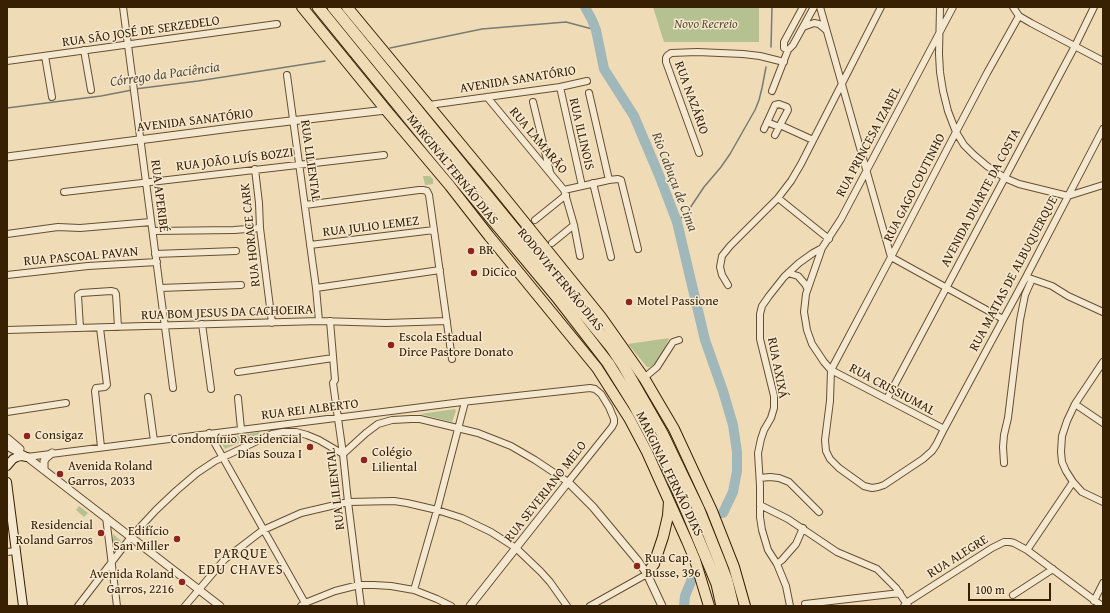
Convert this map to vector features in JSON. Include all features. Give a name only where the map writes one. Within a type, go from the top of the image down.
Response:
[{"type":"highway","name":"MARGINAL FERNÃO DIAS","points":[[302,7],[450,186],[597,368],[629,418],[647,452],[685,535],[695,560],[709,606]]},
{"type":"highway","name":"RODOVIA FERNÃO DIAS","points":[[318,7],[557,297],[608,363],[633,403],[668,468],[717,584],[722,606]]},
{"type":"highway","name":"RODOVIA FERNÃO DIAS","points":[[333,7],[611,347],[662,433],[698,510],[721,565],[727,581],[733,606]]},
{"type":"highway","name":"MARGINAL FERNÃO DIAS","points":[[348,7],[496,187],[601,318],[644,378],[674,429],[712,511],[734,566],[745,606]]},
{"type":"highway","points":[[647,574],[654,564],[662,538],[668,516],[669,501]]},
{"type":"main road","points":[[7,466],[17,457],[27,457]]},
{"type":"main road","points":[[7,482],[23,606]]},
{"type":"street","name":"RUA APERIBÉ","points":[[123,7],[173,388]]},
{"type":"street","points":[[788,50],[784,48],[784,42],[803,7]]},
{"type":"street","points":[[772,91],[788,50],[793,46],[814,7]]},
{"type":"street","points":[[820,7],[891,257],[1003,319]]},
{"type":"street","points":[[728,285],[722,275],[720,266],[722,256],[778,198],[791,181],[881,7]]},
{"type":"street","points":[[940,7],[939,54],[943,92],[956,132],[964,146],[1005,178],[1019,184],[1068,196],[1103,185]]},
{"type":"street","name":"RUA PRINCESA IZABEL","points":[[831,370],[817,353],[807,330],[804,312],[807,288],[822,248],[841,220],[953,7]]},
{"type":"street","points":[[1013,7],[1019,16],[1103,61]]},
{"type":"street","name":"AVENIDA DUARTE DA COSTA","points":[[887,399],[1075,46],[1094,7]]},
{"type":"street","name":"RUA GAGO COUTINHO","points":[[831,370],[987,73],[1019,16]]},
{"type":"street","points":[[803,27],[814,23],[819,24],[826,30]]},
{"type":"street","name":"RUA SÃO JOSÉ DE SERZEDELO","points":[[7,61],[277,24]]},
{"type":"street","points":[[84,50],[91,90]]},
{"type":"street","name":"RUA NAZÁRIO","points":[[699,152],[666,62],[667,56],[671,53],[697,52],[743,54],[760,56],[784,62]]},
{"type":"street","points":[[45,56],[52,97]]},
{"type":"street","name":"RUA LILIENTAL","points":[[287,75],[316,288],[319,321]]},
{"type":"street","name":"AVENIDA SANATÓRIO","points":[[429,105],[487,98],[587,82]]},
{"type":"street","name":"RUA ILLINOIS","points":[[560,87],[582,186]]},
{"type":"street","points":[[589,93],[609,180]]},
{"type":"street","name":"RUA LAMARÃO","points":[[487,98],[565,193],[593,183],[618,179],[622,182],[638,248]]},
{"type":"street","points":[[534,102],[550,173]]},
{"type":"street","points":[[764,129],[775,105],[779,104],[787,107],[788,110],[775,135]]},
{"type":"street","name":"AVENIDA SANATÓRIO","points":[[7,157],[386,110]]},
{"type":"street","points":[[767,122],[813,140]]},
{"type":"street","name":"RUA MATIAS DE ALBUQUERQUE","points":[[831,370],[830,401],[825,440],[826,451],[830,459],[840,468],[864,486],[872,488],[878,487],[884,485],[932,451],[1003,319],[1029,278],[1068,196],[1103,129]]},
{"type":"street","name":"RUA JOÃO LUÍS BOZZI","points":[[64,192],[384,154]]},
{"type":"street","name":"RUA HORACE CARK","points":[[255,169],[260,228],[272,322]]},
{"type":"street","points":[[593,183],[611,257]]},
{"type":"street","points":[[305,205],[425,190],[429,195],[452,359]]},
{"type":"street","points":[[535,220],[565,193],[574,225],[580,256]]},
{"type":"street","points":[[778,198],[829,239]]},
{"type":"street","points":[[7,234],[58,227],[80,228],[151,222]]},
{"type":"street","points":[[552,242],[574,225]]},
{"type":"street","points":[[152,231],[234,230],[260,228]]},
{"type":"street","name":"RUA JULIO LEMEZ","points":[[310,246],[434,230]]},
{"type":"street","name":"RUA AXIXÁ","points":[[790,606],[786,586],[768,550],[760,517],[760,478],[758,460],[764,430],[771,418],[774,408],[774,396],[760,339],[760,314],[762,306],[777,284],[799,263],[822,248]]},
{"type":"street","points":[[156,254],[236,251]]},
{"type":"street","name":"RUA PASCOAL PAVAN","points":[[7,275],[80,267],[157,262]]},
{"type":"street","points":[[316,288],[440,270]]},
{"type":"street","points":[[788,273],[798,276],[807,288]]},
{"type":"street","points":[[1004,463],[1004,435],[1008,418],[1020,320],[1029,278],[1052,286],[1068,296],[1103,312]]},
{"type":"street","points":[[160,288],[241,285]]},
{"type":"street","points":[[80,328],[79,294],[111,291],[116,294],[118,327]]},
{"type":"street","name":"RUA BOM JESUS DA CACHOEIRA","points":[[7,330],[319,321],[386,323],[447,321]]},
{"type":"street","name":"RUA LILIENTAL","points":[[330,321],[334,383],[344,454],[348,502],[361,606]]},
{"type":"street","points":[[202,324],[211,389]]},
{"type":"street","points":[[100,328],[107,384],[106,386],[98,388],[95,391],[101,447]]},
{"type":"street","points":[[644,378],[656,367],[673,342],[679,340]]},
{"type":"street","points":[[238,372],[333,358]]},
{"type":"street","points":[[1103,362],[1075,404],[1062,436],[1060,452],[1062,462],[1073,482],[1082,492],[1103,502]]},
{"type":"street","name":"RUA CRISSIUMAL","points":[[831,370],[944,429]]},
{"type":"street","name":"RUA REI ALBERTO","points":[[27,457],[466,402],[590,388],[595,389]]},
{"type":"street","name":"RUA SEVERIANO MELO","points":[[470,606],[614,423],[613,415],[609,407],[601,394],[595,389]]},
{"type":"street","points":[[148,397],[154,440]]},
{"type":"street","points":[[238,398],[241,429]]},
{"type":"street","points":[[414,590],[466,402]]},
{"type":"street","points":[[7,412],[66,403]]},
{"type":"street","points":[[1075,404],[1103,423]]},
{"type":"street","points":[[78,606],[131,537],[156,510],[197,473],[222,457],[272,434],[283,432],[296,432],[308,435],[344,454],[371,428],[378,424],[410,418],[478,433],[512,446],[568,482],[593,507],[627,547],[647,574],[662,606]]},
{"type":"street","points":[[209,434],[264,530],[303,604],[329,593],[359,585],[374,585],[414,590],[451,606]]},
{"type":"street","points":[[7,438],[27,457],[220,606]]},
{"type":"street","points":[[7,446],[27,457]]},
{"type":"street","points":[[44,470],[44,461],[52,454]]},
{"type":"street","points":[[760,478],[774,477],[789,482],[819,512]]},
{"type":"street","points":[[1027,550],[1073,482]]},
{"type":"street","points":[[185,606],[225,559],[264,530],[301,513],[348,502],[394,501],[437,510],[462,518],[490,532],[516,548],[541,572],[567,606]]},
{"type":"street","points":[[760,505],[803,528],[837,552],[876,569],[891,582],[900,593],[906,605]]},
{"type":"street","points":[[106,517],[117,606]]},
{"type":"street","points":[[776,564],[782,560],[796,544],[803,528]]},
{"type":"street","name":"RUA ALEGRE","points":[[906,605],[998,544],[1010,542],[1027,550],[1102,606]]},
{"type":"street","points":[[7,552],[16,551]]},
{"type":"street","points":[[1013,595],[1053,569]]},
{"type":"street","points":[[590,606],[647,574]]},
{"type":"street","points":[[1094,601],[1103,583]]},
{"type":"street","points":[[805,604],[900,593]]},
{"type":"green space","name":"Novo Recreio","points":[[653,7],[759,7],[759,42],[664,42]]},
{"type":"green space","points":[[423,176],[430,176],[433,179],[433,184],[425,185]]},
{"type":"green space","points":[[669,338],[656,363],[650,367],[647,367],[628,344]]},
{"type":"green space","points":[[455,409],[456,411],[452,422],[420,414]]},
{"type":"green space","points":[[259,432],[260,434],[225,449],[219,439]]},
{"type":"green space","points":[[79,506],[88,513],[84,517],[76,510]]},
{"type":"green space","points":[[113,534],[121,542],[112,549]]},
{"type":"waterway","name":"Rio Cabuçu de Cima","points":[[585,7],[596,30],[604,69],[634,116],[677,222],[705,340],[733,425],[737,452],[737,471],[733,492],[723,513]]},
{"type":"waterway","points":[[771,47],[772,7]]},
{"type":"waterway","name":"Córrego da Paciência","points":[[390,48],[482,29],[566,22],[596,30]]},
{"type":"waterway","name":"Córrego da Paciência","points":[[135,89],[198,81],[325,61]]},
{"type":"waterway","points":[[677,222],[688,211],[704,187],[730,154],[755,110],[759,100],[766,67]]},
{"type":"waterway","name":"Córrego da Paciência","points":[[7,108],[101,96],[132,90]]},
{"type":"waterway","name":"Rio Cabuçu de Cima","points":[[684,606],[685,596],[692,579]]},
{"type":"place","name":"BR","points":[[471,251]]},
{"type":"place","name":"DiCico","points":[[474,273]]},
{"type":"place","name":"Motel Passione","points":[[629,302]]},
{"type":"place","name":"Escola Estadual Dirce Pastore Donato","points":[[391,345]]},
{"type":"place","name":"Consigaz","points":[[27,436]]},
{"type":"place","name":"Condomínio Residencial Dias Souza I","points":[[310,447]]},
{"type":"place","name":"Colégio Liliental","points":[[364,460]]},
{"type":"place","name":"Avenida Roland Garros, 2033","points":[[60,474]]},
{"type":"place","name":"Residencial Roland Garros","points":[[101,533]]},
{"type":"place","name":"Edifício San Miller","points":[[177,539]]},
{"type":"place","name":"Rua Cap. Busse, 396","points":[[637,566]]},
{"type":"place","name":"Avenida Roland Garros, 2216","points":[[182,582]]},
{"type":"district","name":"PARQUE EDU CHAVES","points":[[241,562]]}]
